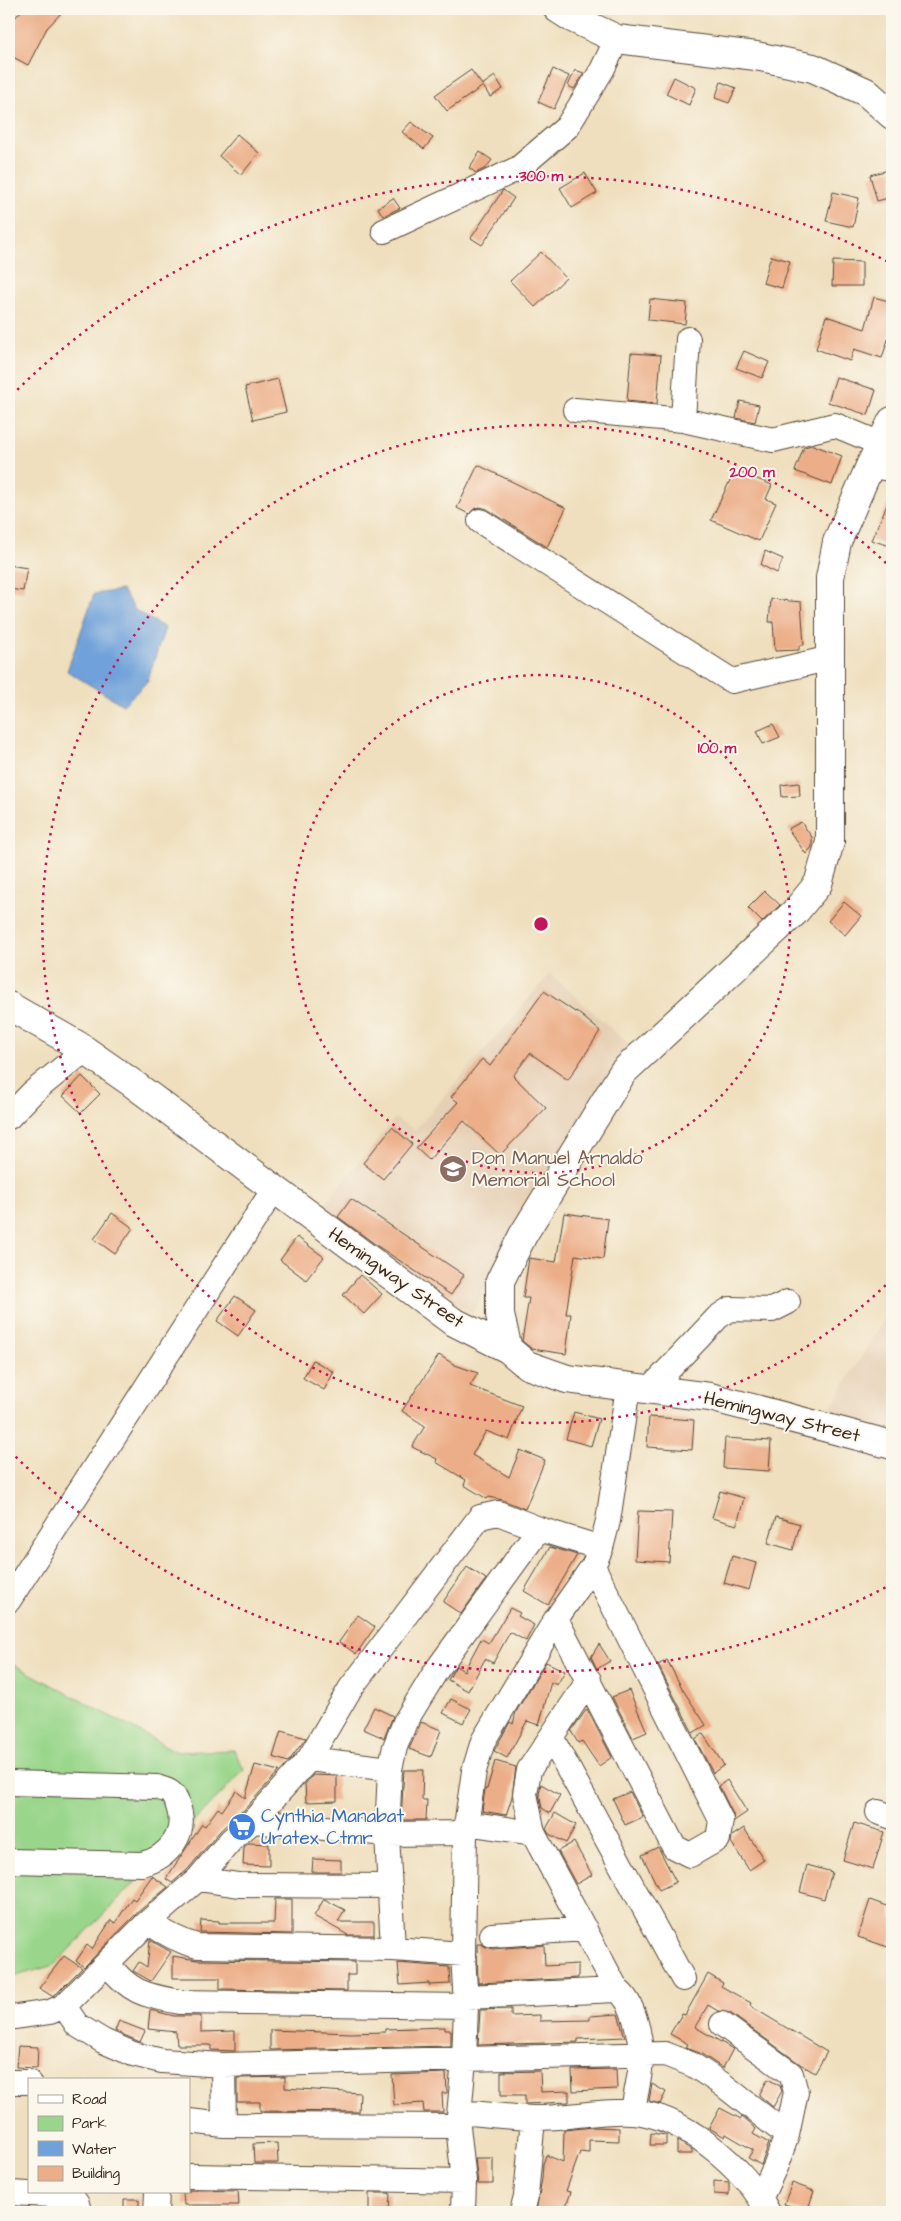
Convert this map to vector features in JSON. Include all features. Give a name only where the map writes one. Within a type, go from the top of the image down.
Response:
[{"type":"main road","points":[[558,9],[572,18],[617,39],[756,56],[813,68],[866,92],[892,115]]},
{"type":"main road","points":[[508,1349],[500,1315],[500,1281],[523,1235],[623,1072],[795,912],[818,884],[830,842],[830,578],[837,542],[884,450]]},
{"type":"main road","name":"Hemingway Street","points":[[9,1006],[85,1050],[452,1321],[508,1349],[527,1365],[567,1379],[710,1397],[892,1445]]},
{"type":"street","points":[[384,231],[519,168],[567,127],[602,70],[617,39]]},
{"type":"street","points":[[682,420],[688,339]]},
{"type":"street","points":[[575,410],[682,420],[773,440],[835,426],[884,450]]},
{"type":"street","points":[[480,521],[732,681],[831,658]]},
{"type":"street","points":[[9,1117],[32,1093],[85,1050]]},
{"type":"street","points":[[9,1600],[274,1189]]},
{"type":"street","points":[[462,2212],[464,2181],[459,2119],[466,2001],[463,1954],[466,1828],[474,1771],[483,1742],[556,1619],[597,1557],[608,1521],[639,1388],[718,1317],[730,1309],[772,1310],[788,1302]]},
{"type":"street","points":[[9,2018],[50,2012],[64,2006],[148,1922],[198,1879],[231,1840],[253,1821],[309,1759],[350,1689],[480,1517],[498,1513],[597,1557],[721,1820],[718,1839],[690,1855],[674,1847],[556,1619]]},
{"type":"street","points":[[393,1949],[387,1834],[390,1769],[395,1747],[405,1722],[436,1671],[538,1530]]},
{"type":"street","points":[[589,1680],[530,1770],[525,1794],[533,1833],[617,1990],[626,1996],[634,2016],[642,2055],[633,2112]]},
{"type":"street","points":[[551,1737],[683,1979]]},
{"type":"street","points":[[309,1759],[390,1769]]},
{"type":"street","points":[[9,1783],[156,1787],[171,1792],[176,1800],[181,1820],[177,1838],[172,1846],[166,1853],[151,1862],[142,1864],[9,1861]]},
{"type":"street","points":[[253,1821],[387,1834],[466,1828],[533,1833]]},
{"type":"street","points":[[198,1879],[239,1885],[390,1886]]},
{"type":"street","points":[[148,1922],[182,1942],[197,1946],[393,1949],[463,1954]]},
{"type":"street","points":[[492,1935],[585,1930]]},
{"type":"street","points":[[107,1963],[120,1981],[144,1995],[180,2002],[466,2001],[617,1990]]},
{"type":"street","points":[[64,2006],[77,2025],[103,2041],[133,2054],[162,2061],[224,2065],[665,2054],[693,2065],[722,2084],[787,2135]]},
{"type":"street","points":[[722,2024],[791,2074],[796,2092],[787,2135],[765,2205]]},
{"type":"street","points":[[224,2065],[224,2125]]},
{"type":"street","points":[[9,2082],[28,2082]]},
{"type":"street","points":[[190,2121],[224,2125],[534,2118],[633,2112],[674,2122],[713,2146],[765,2205]]},
{"type":"street","points":[[522,2212],[526,2196],[534,2118]]},
{"type":"street","points":[[190,2176],[464,2181]]},
{"type":"street","points":[[9,2193],[28,2194]]},
{"type":"street","points":[[30,2194],[72,2196],[77,2203],[79,2212]]},
{"type":"street","points":[[156,2212],[157,2194]]},
{"type":"shaded area","name":"Don Manuel Arnaldo Memorial School","points":[[550,974],[632,1047],[507,1242],[472,1315],[363,1241],[322,1207],[395,1118],[415,1130]]},
{"type":"shaded area","points":[[892,1307],[892,1433],[826,1415]]},
{"type":"green space","points":[[9,1662],[177,1752],[234,1750],[244,1770],[54,1965],[9,1978]]},
{"type":"water","points":[[122,590],[135,610],[165,628],[147,682],[123,705],[67,671],[94,594]]},
{"type":"building","points":[[23,9],[65,9],[47,28],[28,65],[9,55],[9,24]]},
{"type":"building","points":[[553,69],[569,76],[554,109],[538,102]]},
{"type":"building","points":[[471,70],[482,85],[495,76],[503,89],[490,97],[483,86],[447,111],[435,95]]},
{"type":"building","points":[[575,70],[584,73],[574,89],[568,86]]},
{"type":"building","points":[[674,77],[696,88],[689,105],[666,94]]},
{"type":"building","points":[[721,82],[736,88],[729,103],[715,98]]},
{"type":"building","points":[[411,122],[433,138],[424,149],[402,132]]},
{"type":"building","points":[[237,134],[259,153],[241,175],[219,156]]},
{"type":"building","points":[[480,152],[492,160],[486,168],[476,173],[469,168]]},
{"type":"building","points":[[892,169],[892,197],[877,201],[870,175]]},
{"type":"building","points":[[585,173],[597,193],[572,208],[560,188]]},
{"type":"building","points":[[503,190],[514,198],[482,245],[471,238]]},
{"type":"building","points":[[833,192],[859,198],[853,227],[826,221]]},
{"type":"building","points":[[393,198],[400,208],[383,216],[378,208]]},
{"type":"building","points":[[541,252],[566,278],[535,307],[510,281]]},
{"type":"building","points":[[771,256],[790,261],[782,288],[763,283]]},
{"type":"building","points":[[833,261],[862,262],[862,286],[832,286]]},
{"type":"building","points":[[874,297],[892,302],[892,327],[882,358],[854,349],[850,361],[816,349],[826,316],[865,329]]},
{"type":"building","points":[[650,299],[687,303],[685,324],[648,320]]},
{"type":"building","points":[[744,351],[769,362],[762,378],[736,368]]},
{"type":"building","points":[[631,353],[661,355],[657,404],[627,401]]},
{"type":"building","points":[[836,377],[876,390],[868,415],[828,402]]},
{"type":"building","points":[[278,379],[286,412],[253,420],[245,387]]},
{"type":"building","points":[[740,401],[759,405],[755,422],[736,418]]},
{"type":"building","points":[[813,445],[842,456],[832,485],[795,471],[804,447]]},
{"type":"building","points":[[478,465],[566,508],[547,547],[487,509],[480,507],[474,509],[469,514],[457,508]]},
{"type":"building","points":[[735,470],[772,485],[766,499],[776,503],[759,541],[711,520]]},
{"type":"building","points":[[892,494],[892,539],[890,546],[871,540]]},
{"type":"building","points":[[765,551],[783,559],[777,573],[761,565]]},
{"type":"building","points":[[9,565],[27,568],[23,591],[9,589]]},
{"type":"building","points":[[771,599],[801,602],[804,645],[799,645],[799,650],[775,651],[773,622],[769,622]]},
{"type":"building","points":[[773,724],[780,737],[763,744],[757,731]]},
{"type":"building","points":[[799,783],[800,796],[782,797],[781,785]]},
{"type":"building","points":[[801,822],[812,837],[812,847],[806,854],[788,829]]},
{"type":"building","points":[[765,891],[780,905],[762,922],[748,908]]},
{"type":"building","points":[[844,902],[861,916],[845,935],[828,921]]},
{"type":"building","points":[[544,991],[576,1011],[600,1031],[568,1080],[530,1053],[513,1076],[546,1108],[500,1155],[464,1121],[429,1160],[416,1148],[458,1102],[451,1097],[482,1059],[490,1066]]},
{"type":"building","points":[[82,1076],[100,1094],[81,1113],[63,1096]]},
{"type":"building","points":[[392,1127],[412,1144],[383,1179],[363,1163]]},
{"type":"building","points":[[351,1199],[464,1275],[451,1295],[338,1217]]},
{"type":"building","points":[[112,1213],[133,1228],[115,1254],[94,1239]]},
{"type":"building","points":[[564,1213],[608,1219],[603,1259],[575,1255],[566,1314],[571,1314],[566,1354],[532,1349],[522,1341],[529,1298],[523,1298],[529,1258],[556,1262]]},
{"type":"building","points":[[297,1237],[324,1257],[306,1280],[280,1260]]},
{"type":"building","points":[[360,1275],[382,1294],[364,1314],[343,1295]]},
{"type":"building","points":[[235,1296],[256,1310],[238,1336],[217,1321]]},
{"type":"building","points":[[439,1355],[455,1365],[478,1373],[470,1386],[522,1406],[509,1440],[486,1431],[472,1455],[509,1477],[520,1450],[545,1460],[525,1509],[503,1500],[489,1497],[487,1499],[464,1485],[466,1480],[436,1462],[437,1459],[412,1447],[425,1426],[402,1411]]},
{"type":"building","points":[[313,1360],[334,1372],[324,1390],[303,1378]]},
{"type":"building","points":[[574,1412],[599,1419],[591,1446],[566,1439]]},
{"type":"building","points":[[649,1417],[694,1420],[692,1450],[647,1447]]},
{"type":"building","points":[[725,1438],[771,1441],[769,1471],[723,1468]]},
{"type":"building","points":[[720,1491],[744,1498],[737,1525],[712,1518]]},
{"type":"building","points":[[638,1511],[672,1512],[669,1562],[635,1560]]},
{"type":"building","points":[[776,1517],[800,1524],[793,1550],[768,1543]]},
{"type":"building","points":[[550,1547],[577,1555],[548,1605],[524,1591]]},
{"type":"building","points":[[732,1556],[756,1563],[749,1590],[724,1583]]},
{"type":"building","points":[[467,1567],[486,1579],[461,1614],[443,1602]]},
{"type":"building","points":[[510,1608],[520,1613],[518,1616],[534,1625],[526,1641],[510,1632],[493,1663],[485,1659],[468,1691],[448,1680],[456,1666],[464,1671],[481,1639],[489,1643]]},
{"type":"building","points":[[358,1615],[375,1627],[356,1654],[339,1642]]},
{"type":"building","points":[[599,1644],[610,1661],[597,1669],[591,1657]]},
{"type":"building","points":[[667,1660],[683,1690],[706,1725],[693,1733],[658,1665]]},
{"type":"building","points":[[546,1662],[565,1671],[557,1685],[551,1682],[539,1725],[527,1721],[507,1758],[494,1751],[510,1722],[513,1724],[516,1712]]},
{"type":"building","points":[[629,1690],[647,1732],[633,1738],[612,1697]]},
{"type":"building","points":[[451,1699],[471,1709],[463,1723],[443,1713]]},
{"type":"building","points":[[374,1707],[393,1716],[384,1738],[363,1729]]},
{"type":"building","points":[[587,1709],[612,1757],[599,1766],[582,1741],[578,1743],[571,1731]]},
{"type":"building","points":[[421,1722],[441,1730],[431,1757],[409,1749]]},
{"type":"building","points":[[281,1731],[306,1738],[288,1762],[273,1757]]},
{"type":"building","points":[[703,1734],[724,1765],[713,1773],[695,1739]]},
{"type":"building","points":[[495,1761],[516,1767],[512,1797],[506,1815],[482,1811],[485,1789],[487,1789]]},
{"type":"building","points":[[255,1765],[279,1771],[243,1811],[220,1831],[188,1869],[172,1883],[166,1879],[202,1824],[205,1826],[218,1808],[222,1811],[236,1791],[245,1798]]},
{"type":"building","points":[[404,1770],[423,1770],[422,1800],[427,1800],[426,1820],[401,1820]]},
{"type":"building","points":[[313,1775],[337,1776],[337,1801],[306,1802],[305,1784]]},
{"type":"building","points":[[727,1780],[747,1812],[734,1821],[733,1814],[719,1786]]},
{"type":"building","points":[[541,1784],[560,1795],[550,1813],[542,1808],[539,1794]]},
{"type":"building","points":[[630,1792],[643,1817],[625,1825],[613,1799]]},
{"type":"building","points":[[555,1813],[576,1825],[566,1843],[549,1834],[546,1829]]},
{"type":"building","points":[[854,1823],[884,1832],[873,1869],[843,1860]]},
{"type":"building","points":[[744,1828],[764,1860],[749,1870],[731,1842],[732,1836]]},
{"type":"building","points":[[574,1842],[592,1875],[576,1884],[558,1851]]},
{"type":"building","points":[[249,1843],[269,1844],[269,1866],[243,1865],[244,1847]]},
{"type":"building","points":[[658,1847],[676,1882],[659,1890],[642,1855]]},
{"type":"building","points":[[313,1859],[341,1860],[341,1872],[312,1872]]},
{"type":"building","points":[[807,1865],[832,1872],[824,1899],[800,1892]]},
{"type":"building","points":[[152,1876],[168,1887],[138,1912],[84,1967],[76,1961],[87,1945],[92,1949],[111,1920],[115,1923],[132,1898],[135,1900]]},
{"type":"building","points":[[275,1899],[292,1899],[292,1934],[200,1932],[201,1920],[219,1921],[219,1923],[274,1923]]},
{"type":"building","points":[[324,1899],[345,1910],[338,1922],[374,1922],[374,1935],[348,1935],[314,1916]]},
{"type":"building","points":[[870,1900],[892,1908],[892,1933],[888,1947],[858,1937]]},
{"type":"building","points":[[150,1940],[171,1952],[151,1981],[133,1971],[139,1962],[147,1967]]},
{"type":"building","points":[[477,1944],[493,1949],[544,1945],[545,1966],[578,1964],[578,1978],[478,1983]]},
{"type":"building","points":[[64,1956],[82,1968],[52,1996],[39,1988]]},
{"type":"building","points":[[173,1956],[197,1960],[355,1962],[355,1975],[347,1975],[347,1991],[220,1989],[220,1978],[173,1978]]},
{"type":"building","points":[[398,1963],[449,1967],[450,1984],[400,1985]]},
{"type":"building","points":[[708,1974],[723,1983],[721,1986],[751,2003],[750,2006],[827,2052],[815,2073],[730,2013],[718,2011],[708,2005],[695,2027],[733,2049],[723,2068],[700,2053],[686,2048],[688,2044],[670,2034],[682,2014],[685,2015]]},
{"type":"building","points":[[511,2009],[511,2016],[540,2015],[540,2021],[590,2020],[590,2016],[618,2014],[625,2037],[578,2039],[578,2042],[478,2045],[480,2010]]},
{"type":"building","points":[[150,2010],[174,2016],[201,2016],[201,2032],[235,2031],[235,2051],[211,2050],[211,2045],[177,2045],[176,2032],[148,2029]]},
{"type":"building","points":[[119,2021],[145,2031],[140,2042],[115,2031]]},
{"type":"building","points":[[445,2027],[445,2030],[451,2030],[451,2046],[270,2050],[270,2030],[351,2033],[385,2032],[385,2029]]},
{"type":"building","points":[[18,2046],[38,2047],[37,2068],[16,2067]]},
{"type":"building","points":[[616,2069],[617,2089],[573,2091],[572,2070]]},
{"type":"building","points":[[540,2071],[541,2092],[569,2091],[569,2102],[525,2104],[525,2095],[501,2095],[501,2072]]},
{"type":"building","points":[[446,2073],[447,2093],[442,2093],[443,2112],[424,2112],[423,2103],[394,2105],[392,2075]]},
{"type":"building","points":[[285,2077],[285,2088],[360,2093],[359,2112],[260,2111],[260,2102],[237,2102],[237,2078]]},
{"type":"building","points":[[768,2079],[780,2086],[782,2091],[773,2107],[759,2095]]},
{"type":"building","points":[[652,2084],[666,2092],[660,2104],[649,2101]]},
{"type":"building","points":[[720,2108],[741,2119],[742,2117],[756,2129],[753,2134],[769,2143],[761,2165],[748,2158],[753,2150],[726,2134],[725,2137],[709,2128]]},
{"type":"building","points":[[593,2127],[619,2128],[619,2141],[589,2140],[589,2153],[580,2152],[566,2191],[571,2192],[564,2212],[536,2212],[546,2155],[563,2162],[564,2130]]},
{"type":"building","points":[[651,2133],[666,2135],[666,2145],[650,2145]]},
{"type":"building","points":[[677,2141],[692,2150],[692,2154],[677,2154]]},
{"type":"building","points":[[277,2143],[278,2163],[254,2163],[253,2144]]},
{"type":"building","points":[[475,2158],[493,2158],[493,2184],[478,2184]]},
{"type":"building","points":[[714,2181],[729,2182],[729,2195],[714,2194]]},
{"type":"building","points":[[792,2183],[814,2191],[807,2212],[784,2204]]},
{"type":"building","points":[[190,2190],[238,2191],[239,2205],[184,2205],[183,2194],[190,2194]]},
{"type":"building","points":[[369,2193],[390,2193],[389,2212],[369,2212]]},
{"type":"building","points":[[124,2199],[139,2199],[139,2212],[124,2212]]},
{"type":"place","name":"Don Manuel Arnaldo Memorial School","points":[[453,1169]]},
{"type":"place","name":"Cynthia Manabat Uratex Ctmr","points":[[242,1827]]}]
